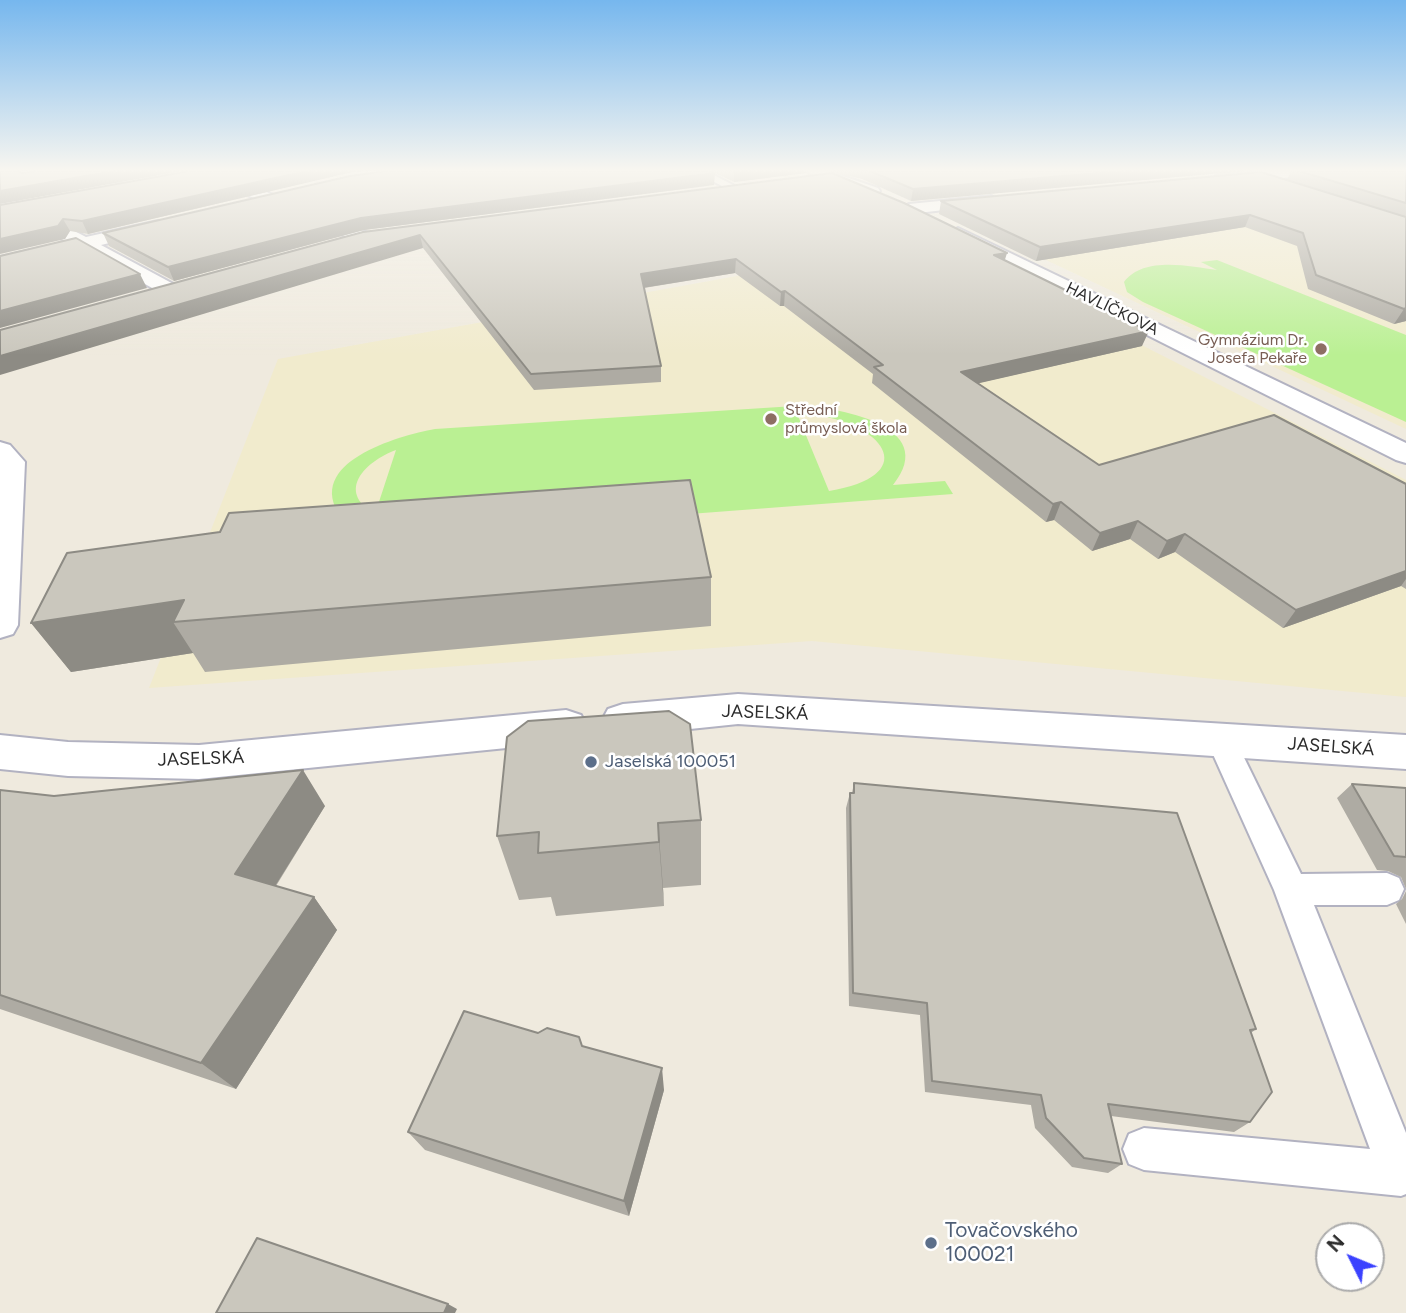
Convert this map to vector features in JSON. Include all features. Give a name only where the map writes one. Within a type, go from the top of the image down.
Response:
[{"type":"street","points":[[64,232],[178,289],[145,298]]},
{"type":"street","points":[[0,263],[135,232]]},
{"type":"street","points":[[351,232],[365,238]]},
{"type":"street","name":"HAVLÍČKOVA","points":[[955,232],[1406,454]]},
{"type":"street","points":[[330,246],[387,235]]},
{"type":"street","points":[[0,452],[10,462],[0,625]]},
{"type":"street","name":"JASELSKÁ","points":[[0,752],[68,760],[199,762],[738,709],[1406,752]]},
{"type":"lane","points":[[1144,1149],[1401,1174],[1291,890],[1222,741]]},
{"type":"lane","points":[[1291,890],[1387,889]]},
{"type":"shaded area","name":"Gymnázium Dr. Josefa Pekaře","points":[[987,232],[1358,232],[1406,248],[1406,429]]},
{"type":"shaded area","name":"Střední průmyslová škola","points":[[936,240],[1406,480],[1406,697],[812,641],[149,688],[278,359]]},
{"type":"green space","points":[[1217,260],[1406,335],[1406,422],[1143,302],[1127,292],[1124,282],[1132,274],[1154,266],[1180,265],[1217,270],[1201,262]]},
{"type":"green space","points":[[813,407],[857,415],[894,434],[904,447],[904,464],[893,485],[945,481],[953,494],[268,546],[341,517],[333,498],[334,481],[344,467],[360,455],[399,438],[435,429]],"holes":[[[817,415],[842,421],[876,440],[883,452],[883,464],[875,474],[857,484],[829,491],[798,416]],[[396,450],[375,514],[363,505],[357,496],[356,487],[359,478],[374,461]]]},
{"type":"building","points":[[0,232],[30,232],[0,239]]},
{"type":"building","points":[[106,232],[305,232],[168,267],[103,233]]},
{"type":"building","points":[[362,232],[964,232],[1007,253],[994,255],[1149,331],[961,372],[1099,465],[1274,415],[1406,484],[1406,571],[1296,610],[1185,534],[1167,541],[1138,521],[1100,533],[1061,502],[1053,504],[874,367],[883,365],[785,291],[781,292],[736,259],[641,274],[661,366],[531,374],[420,235],[0,356],[0,330]]},
{"type":"building","points":[[1008,232],[1137,232],[1040,247]]},
{"type":"building","points":[[1301,232],[1406,232],[1406,308],[1316,275]]},
{"type":"building","points":[[76,238],[140,274],[0,311],[0,256]]},
{"type":"building","points":[[690,480],[711,577],[173,622],[184,600],[31,623],[67,553],[220,532],[229,513]]},
{"type":"building","points":[[669,711],[690,724],[701,820],[658,823],[659,842],[538,853],[539,832],[497,836],[507,737],[528,721]]},
{"type":"building","points":[[303,770],[235,874],[314,897],[201,1063],[0,995],[0,790],[54,796]]},
{"type":"building","points":[[854,783],[1177,813],[1256,1029],[1250,1030],[1272,1092],[1250,1122],[1108,1104],[1122,1164],[1084,1158],[1046,1118],[1041,1095],[932,1081],[927,1003],[853,993],[850,793],[854,793]]},
{"type":"building","points":[[1352,784],[1406,788],[1406,857],[1394,856]]},
{"type":"building","points":[[464,1011],[538,1033],[547,1028],[579,1037],[582,1046],[662,1068],[624,1201],[408,1132]]},
{"type":"building","points":[[257,1238],[448,1304],[444,1313],[216,1313]]},
{"type":"place","name":"Gymnázium Dr. Josefa Pekaře","points":[[1321,349]]},
{"type":"place","name":"Střední průmyslová škola","points":[[771,419]]},
{"type":"place","name":"Jaselská 100051","points":[[591,762]]},
{"type":"place","name":"Tovačovského 100021","points":[[931,1243]]}]
